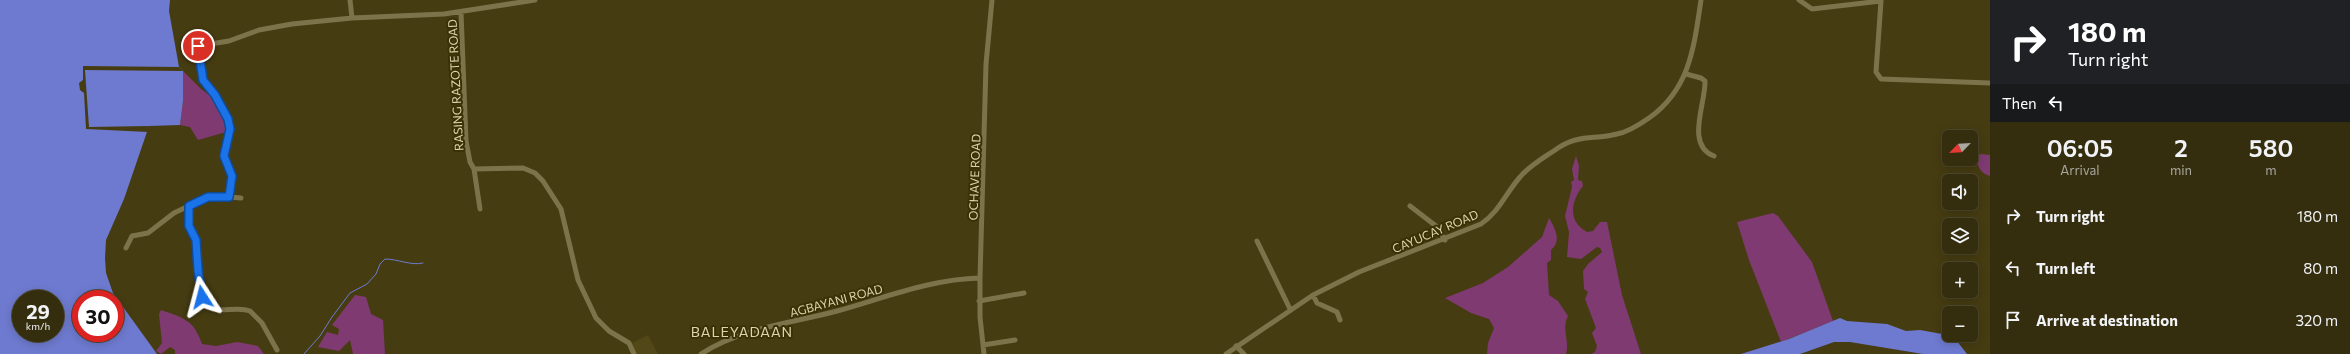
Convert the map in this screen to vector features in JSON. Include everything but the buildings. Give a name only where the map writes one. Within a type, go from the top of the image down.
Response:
[{"type":"street","points":[[350,0],[352,18]]},
{"type":"street","points":[[185,48],[229,41],[274,27],[352,18],[419,16],[461,12],[535,0]]},
{"type":"street","name":"OCHAVE ROAD","points":[[984,354],[979,301],[986,64],[992,0]]},
{"type":"street","name":"CAYUCAY ROAD","points":[[1226,354],[1290,309],[1313,295],[1359,272],[1476,227],[1491,217],[1526,171],[1561,146],[1581,137],[1620,134],[1643,122],[1671,99],[1686,74],[1694,41],[1701,0]]},
{"type":"street","points":[[1799,0],[1812,9],[1881,1],[1876,68],[1879,77],[1890,80],[1990,83]]},
{"type":"street","name":"RASING RAZOTE ROAD","points":[[461,12],[466,141],[470,162],[474,169],[480,209]]},
{"type":"street","points":[[198,46],[203,80],[215,95],[228,119],[230,129],[224,156],[232,176],[229,197]]},
{"type":"street","points":[[1686,74],[1701,78],[1705,81],[1698,138],[1704,149],[1714,156]]},
{"type":"street","points":[[474,169],[523,168],[535,173],[542,181],[561,209],[578,280],[596,318],[603,326],[629,343],[634,354]]},
{"type":"street","points":[[126,248],[132,236],[148,233],[164,219],[208,197],[241,198]]},
{"type":"street","points":[[189,206],[189,226],[196,240],[198,270],[204,304],[211,308],[224,311],[250,311],[262,323],[277,350]]},
{"type":"street","points":[[1410,206],[1436,226],[1445,240]]},
{"type":"street","points":[[1257,241],[1290,309]]},
{"type":"street","name":"AGBAYANI ROAD","points":[[701,354],[724,341],[779,325],[838,311],[923,286],[960,278],[980,278]]},
{"type":"street","points":[[979,301],[1024,293]]},
{"type":"street","points":[[1313,295],[1317,303],[1337,312],[1340,320]]},
{"type":"street","points":[[982,345],[1015,340]]},
{"type":"street","points":[[1236,346],[1244,354]]},
{"type":"shaded area","points":[[183,71],[201,89],[221,104],[230,129],[226,132],[198,140],[190,127],[180,125],[183,101]]},
{"type":"shaded area","points":[[1980,154],[1990,155],[1990,176],[1984,174],[1979,167],[1978,156]]},
{"type":"shaded area","points":[[1576,156],[1579,166],[1578,180],[1582,181],[1583,186],[1574,204],[1574,217],[1576,222],[1587,232],[1593,231],[1600,222],[1607,222],[1622,295],[1641,354],[1591,354],[1595,352],[1597,346],[1592,333],[1596,328],[1585,299],[1588,292],[1584,289],[1583,271],[1588,264],[1602,252],[1600,248],[1597,247],[1581,259],[1567,257],[1569,232],[1565,216],[1572,187],[1571,182],[1574,180],[1572,169]]},
{"type":"shaded area","points":[[1773,213],[1778,216],[1812,262],[1833,321],[1781,342],[1749,260],[1737,222]]},
{"type":"shaded area","points":[[1549,218],[1555,230],[1557,239],[1551,250],[1551,260],[1547,263],[1549,295],[1558,301],[1568,316],[1565,326],[1567,344],[1566,354],[1487,354],[1488,343],[1494,328],[1489,319],[1471,313],[1445,298],[1483,283],[1508,267],[1542,237]]},
{"type":"shaded area","points":[[355,295],[366,297],[371,314],[383,320],[385,354],[353,354],[350,340],[339,351],[318,347],[327,332],[338,335],[339,329],[332,325]]},
{"type":"shaded area","points":[[161,310],[176,315],[192,325],[202,344],[216,346],[237,342],[258,346],[264,354],[175,354],[175,350],[170,347],[161,354],[156,351],[162,343],[159,314]]},
{"type":"shaded area","points":[[648,335],[658,354],[634,354],[630,344]]},
{"type":"water","points":[[0,0],[170,0],[169,11],[179,67],[183,71],[183,101],[180,125],[149,126],[124,199],[106,240],[106,273],[112,290],[72,290],[72,342],[124,342],[124,308],[157,354],[0,354]]},
{"type":"water","points":[[1840,318],[1847,321],[1887,324],[1906,331],[1920,330],[1942,334],[1942,342],[1958,342],[1967,354],[1923,354],[1850,342],[1834,342],[1800,354],[1741,354],[1789,339]]},
{"type":"pier","points":[[83,66],[179,67],[183,71],[85,70],[89,127],[149,126],[148,132],[86,129],[84,93],[80,90],[79,83],[83,80]]},
{"type":"waterway","points":[[304,354],[320,336],[350,293],[367,284],[376,274],[380,264],[385,259],[414,264],[423,263]]},
{"type":"district","name":"BALEYADAAN","points":[[742,331]]},
{"type":"route","points":[[198,46],[203,80],[207,87],[215,95],[228,119],[230,129],[224,160],[232,176],[229,197],[208,197],[189,206],[189,226],[196,238],[198,270],[202,297]]}]
